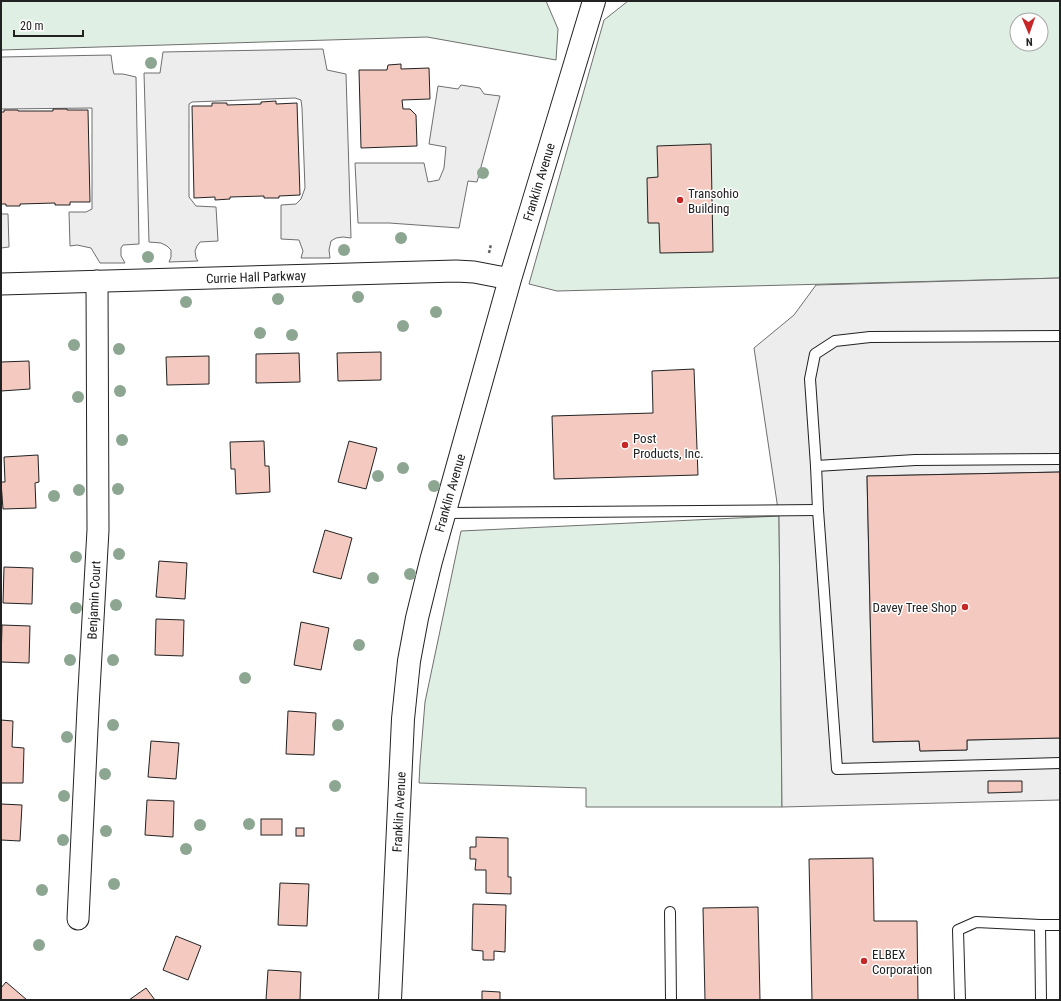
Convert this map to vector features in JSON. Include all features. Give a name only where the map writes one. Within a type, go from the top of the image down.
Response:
[{"type":"street","name":"Franklin Avenue","points":[[390,1000],[403,726],[409,661],[417,618],[444,513],[510,279],[594,1]]},
{"type":"street","name":"Currie Hall Parkway","points":[[1,284],[456,271],[474,272],[510,279]]},
{"type":"street","name":"Benjamin Court","points":[[78,920],[98,530],[97,281]]},
{"type":"lane","points":[[1060,336],[870,337],[835,341],[815,354],[810,379],[837,769],[1060,763]]},
{"type":"lane","points":[[816,466],[915,460],[1060,459]]},
{"type":"lane","points":[[444,513],[818,510]]},
{"type":"lane","points":[[670,912],[670,1000]]},
{"type":"lane","points":[[960,1000],[958,930],[976,922],[1060,925]]},
{"type":"lane","points":[[1040,925],[1041,1000]]},
{"type":"path","points":[[489,253],[491,244]]},
{"type":"green space","points":[[1,1],[546,1],[558,29],[556,60],[427,37],[1,50]]},
{"type":"green space","points":[[628,1],[1060,1],[1060,278],[557,291],[529,284],[604,20]]},
{"type":"green space","points":[[779,516],[782,807],[586,807],[586,788],[419,783],[425,702],[461,531]]},
{"type":"shaded area","points":[[323,49],[327,70],[346,74],[351,238],[336,238],[331,241],[329,250],[330,258],[301,258],[303,251],[299,240],[281,239],[281,205],[296,204],[301,199],[305,188],[301,100],[295,98],[192,102],[189,104],[189,197],[196,206],[216,207],[218,241],[200,242],[195,251],[198,261],[169,262],[171,250],[167,246],[161,243],[149,242],[144,73],[160,73],[163,52]]},
{"type":"shaded area","points":[[111,55],[114,74],[123,74],[136,77],[139,244],[123,245],[121,248],[121,256],[125,263],[100,263],[91,248],[77,245],[70,246],[69,212],[86,212],[92,209],[92,108],[1,109],[1,57]]},
{"type":"shaded area","points":[[461,85],[480,88],[484,94],[500,96],[477,182],[468,181],[459,228],[389,223],[358,223],[355,163],[424,163],[428,182],[439,180],[444,168],[446,147],[429,144],[438,86],[458,89]]},
{"type":"shaded area","points":[[1,214],[8,214],[9,247],[1,248]]},
{"type":"shaded area","points":[[1060,278],[1060,472],[867,476],[873,742],[919,741],[920,751],[967,750],[967,740],[1060,738],[1060,800],[782,807],[779,516],[754,348],[794,315],[816,285]]},
{"type":"building","points":[[401,64],[401,69],[429,68],[430,99],[402,100],[403,109],[410,109],[416,115],[417,146],[361,148],[359,70],[387,70],[388,65]]},
{"type":"building","points":[[276,101],[276,104],[297,103],[300,195],[279,196],[279,198],[264,198],[264,196],[230,197],[230,199],[215,200],[215,197],[194,198],[192,106],[212,106],[212,103],[227,103],[227,105],[261,104],[261,102]]},
{"type":"building","points":[[53,109],[88,110],[90,202],[70,202],[70,205],[55,205],[55,203],[6,206],[6,204],[1,204],[1,112],[4,112],[4,110],[53,111]]},
{"type":"building","name":"Transohio Building","points":[[711,144],[713,252],[660,253],[659,223],[648,223],[647,178],[658,177],[657,146]]},
{"type":"building","points":[[381,352],[381,380],[338,381],[337,353]]},
{"type":"building","points":[[299,353],[300,382],[256,383],[256,354]]},
{"type":"building","points":[[209,356],[209,384],[167,385],[166,357]]},
{"type":"building","points":[[29,361],[30,389],[1,391],[1,362]]},
{"type":"building","name":"Post Products, Inc.","points":[[694,369],[698,475],[554,479],[552,416],[653,413],[652,371]]},
{"type":"building","points":[[264,441],[265,466],[269,466],[270,492],[236,494],[235,469],[231,469],[230,442]]},
{"type":"building","points":[[349,441],[377,448],[366,489],[338,482]]},
{"type":"building","points":[[38,455],[39,482],[35,483],[36,508],[3,509],[1,482],[5,482],[4,457]]},
{"type":"building","name":"Davey Tree Shop","points":[[1060,472],[1060,738],[967,740],[967,750],[920,751],[919,741],[873,742],[867,476]]},
{"type":"building","points":[[325,530],[352,538],[341,579],[313,572]]},
{"type":"building","points":[[159,561],[187,563],[185,599],[156,597]]},
{"type":"building","points":[[4,567],[33,568],[32,604],[3,603]]},
{"type":"building","points":[[156,619],[184,620],[183,656],[155,655]]},
{"type":"building","points":[[301,622],[329,628],[321,670],[294,665]]},
{"type":"building","points":[[2,625],[30,626],[29,663],[1,662]]},
{"type":"building","points":[[288,711],[316,713],[314,755],[286,754]]},
{"type":"building","points":[[1,720],[13,721],[12,747],[24,748],[23,783],[1,783]]},
{"type":"building","points":[[151,741],[179,743],[176,779],[148,777]]},
{"type":"building","points":[[988,781],[1022,781],[1022,792],[988,793]]},
{"type":"building","points":[[147,800],[174,801],[173,837],[145,835]]},
{"type":"building","points":[[1,804],[22,805],[20,841],[1,840]]},
{"type":"building","points":[[261,819],[282,819],[282,835],[261,835]]},
{"type":"building","points":[[296,828],[304,828],[304,836],[296,836]]},
{"type":"building","points":[[476,837],[508,838],[508,877],[511,877],[511,894],[486,893],[486,870],[475,870],[476,859],[470,859],[470,847],[476,847]]},
{"type":"building","name":"ELBEX Corporation","points":[[873,858],[874,921],[917,921],[918,1000],[812,1000],[809,859]]},
{"type":"building","points":[[280,883],[309,884],[307,926],[278,925]]},
{"type":"building","points":[[473,904],[506,905],[505,952],[494,951],[494,960],[483,960],[483,951],[472,950]]},
{"type":"building","points":[[758,907],[760,1000],[705,1000],[703,908]]},
{"type":"building","points":[[176,936],[201,946],[188,980],[163,970]]},
{"type":"building","points":[[268,970],[301,972],[300,1000],[266,1000]]},
{"type":"building","points":[[6,982],[27,1000],[1,1000],[1,988]]},
{"type":"building","points":[[146,988],[155,1000],[129,1000]]},
{"type":"building","points":[[482,991],[500,992],[500,1000],[482,1000]]},
{"type":"place","name":"Transohio Building","points":[[680,200]]},
{"type":"place","name":"Post Products, Inc.","points":[[625,445]]},
{"type":"place","name":"Davey Tree Shop","points":[[965,607]]},
{"type":"place","name":"ELBEX Corporation","points":[[864,961]]}]
